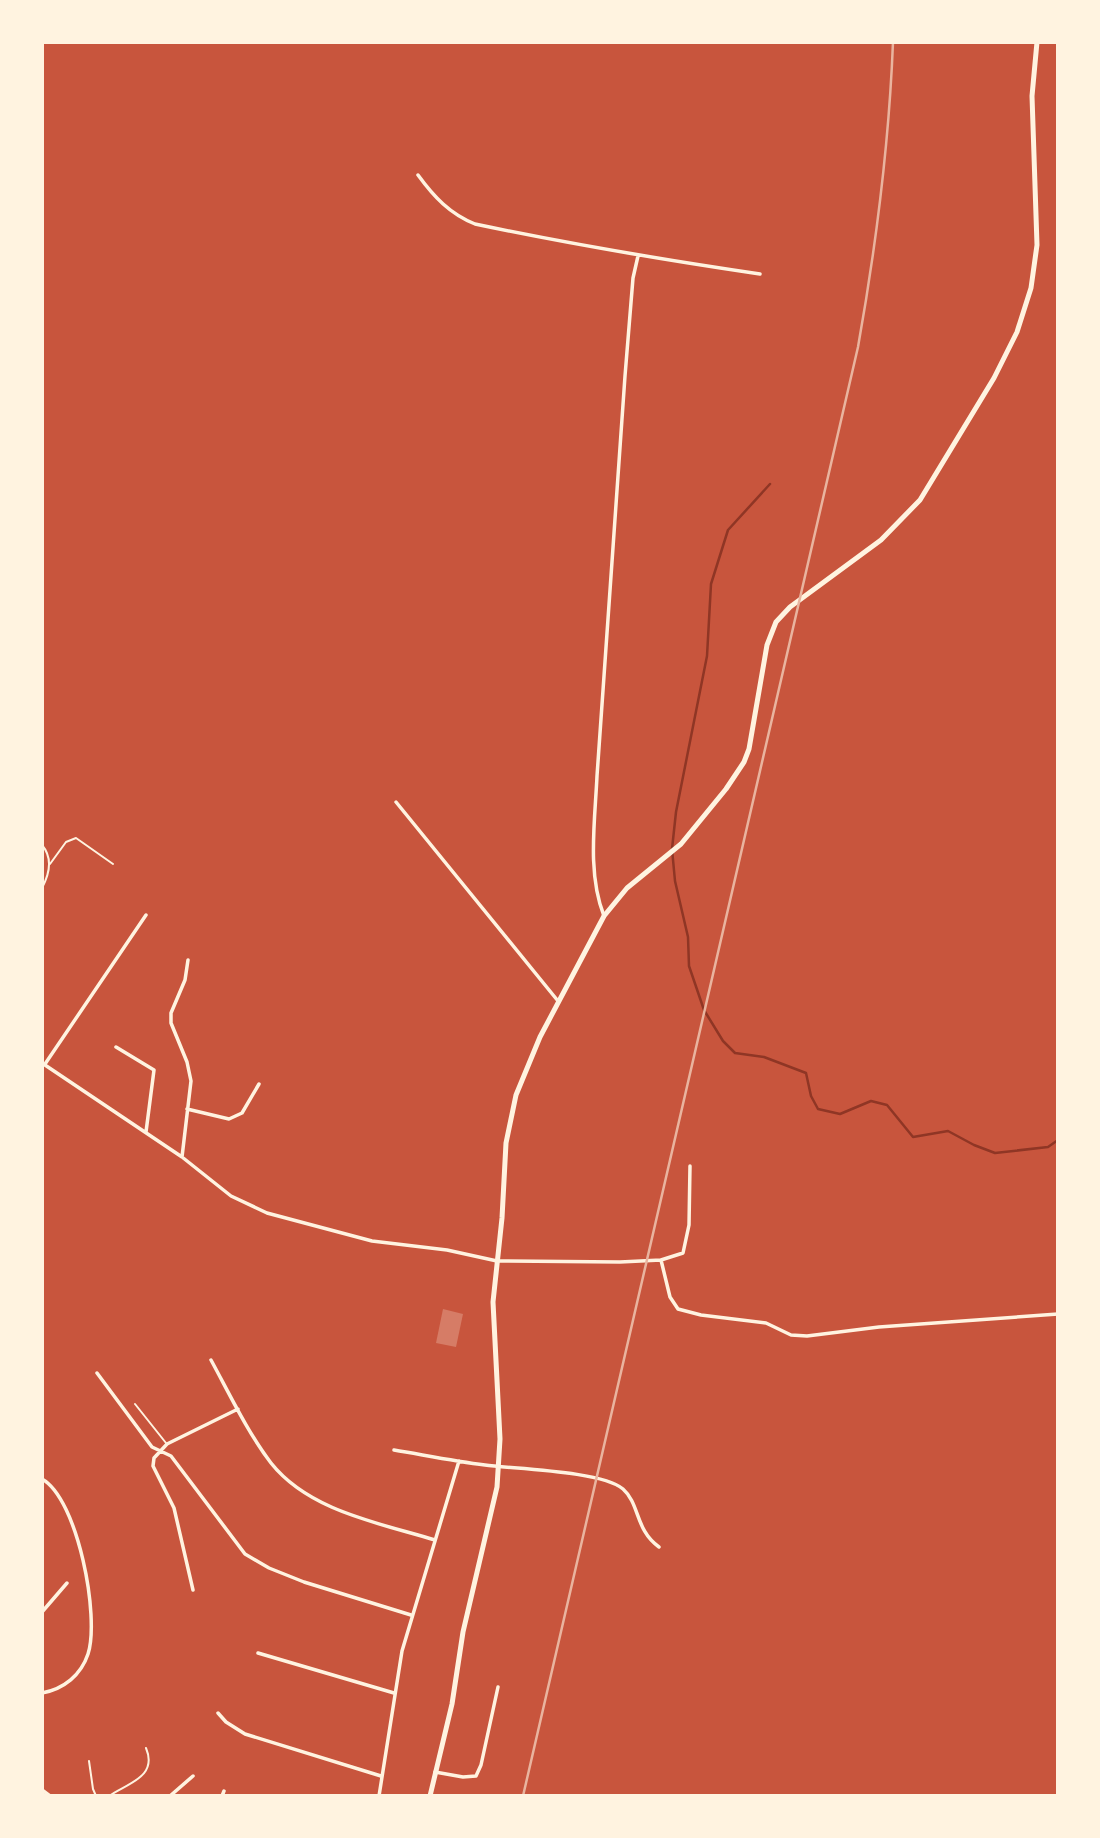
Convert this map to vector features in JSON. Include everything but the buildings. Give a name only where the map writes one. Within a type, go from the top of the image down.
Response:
[{"type":"main road","points":[[429,1796],[452,1704],[468,1612],[490,1525],[499,1467],[500,1439],[493,1324],[497,1261],[510,1116],[528,1063],[604,915],[627,888],[681,844],[726,789],[744,762],[752,736],[767,645],[776,622],[881,540],[920,500],[994,378],[1017,332],[1031,288],[1037,245],[1032,96],[1037,42]]},
{"type":"street","points":[[418,175],[434,197],[458,217],[475,224],[638,256],[760,274]]},
{"type":"street","points":[[604,915],[595,879],[597,776],[625,376],[633,278],[638,256]]},
{"type":"street","points":[[396,802],[558,1002]]},
{"type":"street","points":[[146,915],[43,1064],[182,1157],[231,1196],[267,1213],[372,1241],[447,1250],[497,1261],[660,1260],[683,1253],[689,1225],[690,1166]]},
{"type":"street","points":[[182,1157],[191,1081],[187,1062],[171,1023],[171,1013],[185,980],[188,960]]},
{"type":"street","points":[[116,1047],[154,1070],[146,1133]]},
{"type":"street","points":[[187,1110],[229,1119],[242,1112],[259,1084]]},
{"type":"street","points":[[660,1260],[670,1297],[678,1309],[701,1315],[766,1323],[791,1335],[828,1335],[879,1327],[1058,1314]]},
{"type":"street","points":[[211,1360],[272,1463],[296,1486],[339,1510],[435,1540]]},
{"type":"street","points":[[97,1373],[152,1447],[171,1457],[245,1554],[304,1582],[411,1615]]},
{"type":"street","points":[[193,1590],[174,1508],[153,1466],[154,1458],[167,1444],[239,1409]]},
{"type":"street","points":[[394,1450],[597,1479],[620,1486],[628,1494],[648,1539],[659,1547]]},
{"type":"street","points":[[379,1796],[394,1693],[411,1615],[459,1461]]},
{"type":"street","points":[[42,1479],[57,1493],[71,1520],[90,1593],[92,1614],[90,1645],[79,1672],[60,1688],[42,1693]]},
{"type":"street","points":[[42,1612],[67,1583]]},
{"type":"street","points":[[258,1653],[394,1693]]},
{"type":"street","points":[[435,1772],[473,1778],[476,1776],[481,1765],[498,1687]]},
{"type":"street","points":[[218,1713],[226,1722],[245,1734],[382,1776]]},
{"type":"street","points":[[170,1796],[193,1776]]},
{"type":"street","points":[[42,1790],[50,1796]]},
{"type":"lane","points":[[42,888],[50,864],[66,842],[76,838],[113,864]]},
{"type":"lane","points":[[42,845],[48,852],[50,864]]},
{"type":"lane","points":[[135,1404],[167,1444]]},
{"type":"lane","points":[[109,1796],[141,1777],[147,1770],[149,1755],[146,1748]]},
{"type":"lane","points":[[89,1761],[96,1796]]},
{"type":"waterway","points":[[770,484],[728,530],[711,584],[707,656],[676,812],[672,849],[675,881],[688,937],[689,966],[704,1010],[723,1041],[735,1053],[764,1057],[806,1073],[811,1096],[818,1109],[840,1114],[871,1101],[887,1105],[913,1137],[948,1131],[995,1153],[1048,1147],[1058,1140]]},
{"type":"railway","points":[[523,1796],[858,347],[881,195],[893,42]]}]
